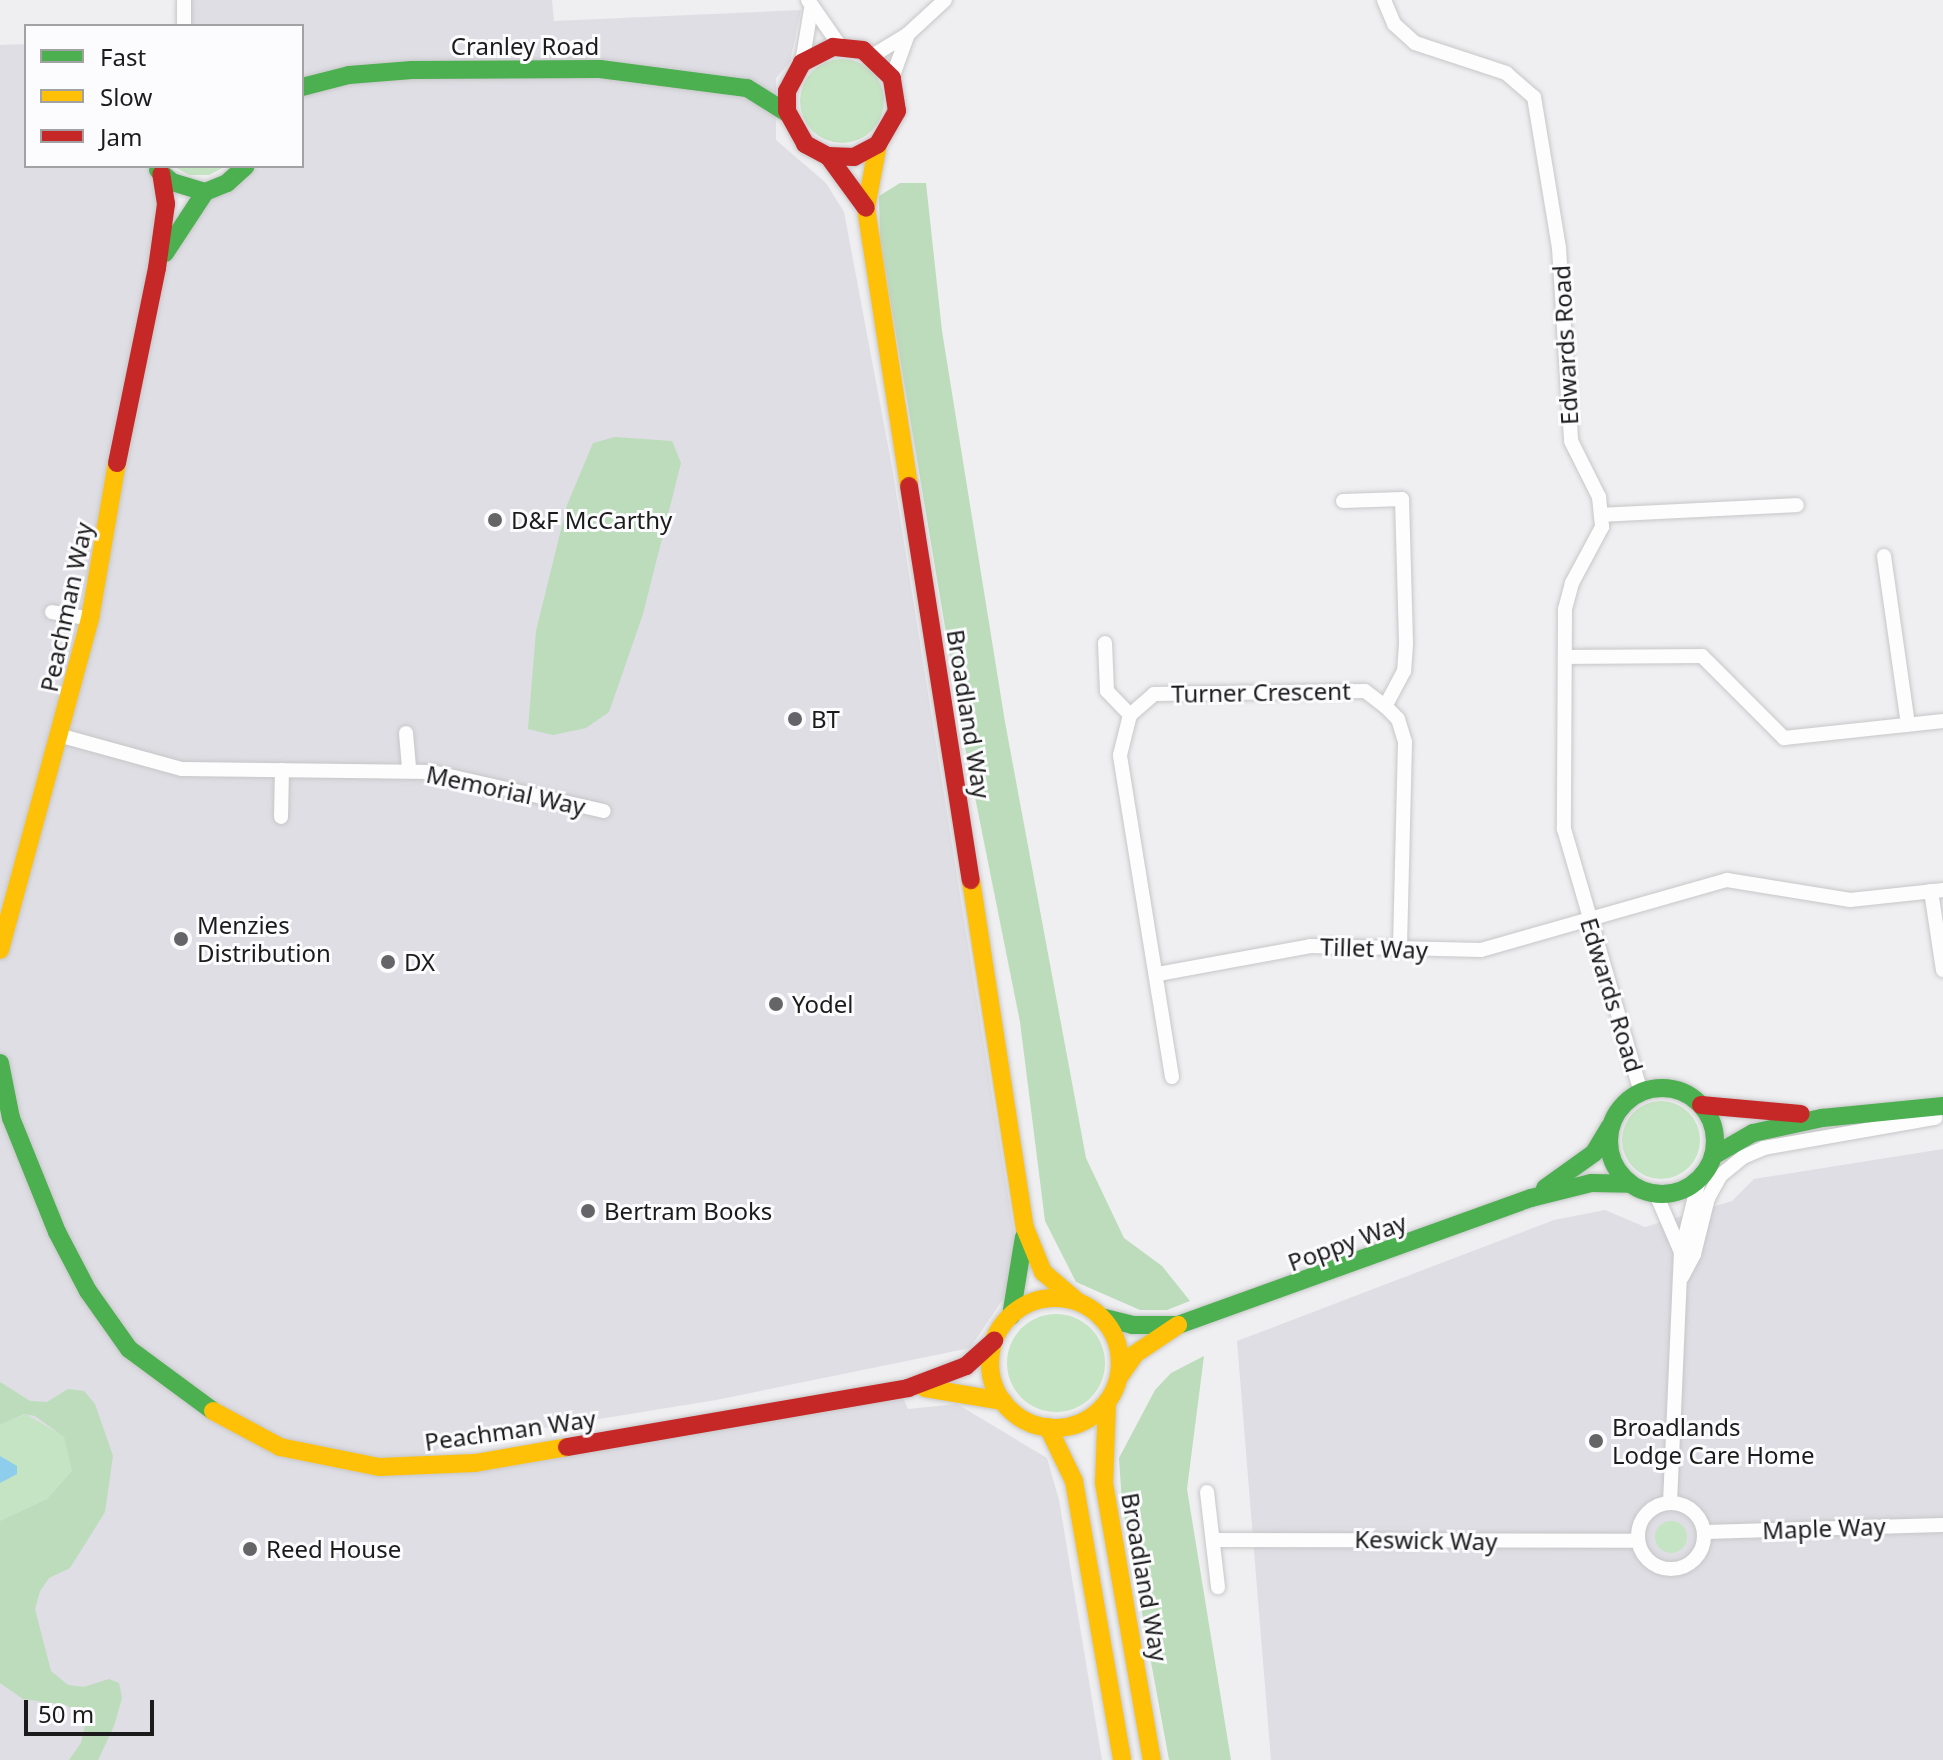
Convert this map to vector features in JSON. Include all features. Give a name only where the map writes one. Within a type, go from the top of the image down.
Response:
[{"type":"main road","points":[[787,113],[797,70],[840,46],[872,56],[892,78]]},
{"type":"main road","name":"Cranley Road","points":[[304,87],[374,73],[486,68],[615,70],[747,88],[787,113]]},
{"type":"main road","name":"Cranley Road","points":[[747,88],[797,70]]},
{"type":"main road","name":"Broadland Way","points":[[892,78],[897,111],[878,144],[866,208],[1025,1228],[1043,1272],[1077,1301]]},
{"type":"main road","name":"Broadland Way","points":[[787,113],[805,144],[828,156],[866,208]]},
{"type":"main road","points":[[828,156],[854,157],[878,144]]},
{"type":"main road","name":"Peachman Way","points":[[157,268],[205,192],[227,183],[244,168]]},
{"type":"main road","name":"Peachman Way","points":[[158,170],[205,192]]},
{"type":"main road","name":"Peachman Way","points":[[0,950],[62,736],[90,619],[132,380],[157,268],[166,204],[158,170]]},
{"type":"main road","name":"Peachman Way","points":[[0,1063],[11,1118],[57,1232],[88,1291],[129,1349],[227,1422],[280,1447],[358,1465],[454,1466],[908,1388],[966,1366],[994,1341]]},
{"type":"main road","points":[[1701,1105],[1715,1138],[1713,1156],[1699,1180],[1686,1189],[1656,1194],[1630,1184],[1611,1158],[1610,1126],[1628,1100],[1641,1092],[1674,1089],[1701,1105],[1822,1118]]},
{"type":"main road","points":[[1713,1156],[1753,1133],[1822,1118],[1943,1106]]},
{"type":"main road","name":"Poppy Way","points":[[1531,1198],[1594,1153],[1610,1126]]},
{"type":"main road","name":"Poppy Way","points":[[1119,1377],[1135,1354],[1178,1325],[1531,1198],[1591,1183],[1630,1184]]},
{"type":"main road","name":"Broadland Way","points":[[1011,1316],[1025,1228]]},
{"type":"main road","points":[[1045,1299],[1077,1301],[1101,1317],[1119,1348],[1119,1377],[1107,1402],[1079,1423],[1048,1427],[1023,1419],[1003,1401],[991,1373],[994,1341],[1011,1316],[1045,1299]]},
{"type":"main road","name":"Poppy Way","points":[[1101,1317],[1132,1325],[1178,1325]]},
{"type":"main road","name":"Peachman Way","points":[[908,1388],[952,1389],[1003,1401]]},
{"type":"main road","name":"Broadland Way","points":[[1107,1402],[1104,1483],[1152,1760]]},
{"type":"main road","points":[[1048,1427],[1069,1462],[1074,1481],[1122,1760]]},
{"type":"street","points":[[184,0],[184,24]]},
{"type":"street","points":[[872,56],[908,34],[945,0]]},
{"type":"street","name":"Edwards Road","points":[[1384,0],[1394,24],[1415,43],[1506,73],[1534,97],[1561,262],[1571,441],[1593,482],[1602,527],[1572,583],[1565,610],[1564,829],[1641,1092]]},
{"type":"street","points":[[810,5],[840,46]]},
{"type":"street","points":[[797,70],[810,5]]},
{"type":"street","points":[[892,78],[908,34]]},
{"type":"street","points":[[1343,501],[1402,499],[1404,671],[1385,706]]},
{"type":"street","points":[[1601,515],[1797,505]]},
{"type":"street","points":[[1884,556],[1908,724]]},
{"type":"street","points":[[52,612],[90,619]]},
{"type":"street","points":[[1105,643],[1107,691],[1130,715],[1120,755],[1158,974],[1172,1077]]},
{"type":"street","points":[[1565,657],[1702,656],[1784,738],[1943,721]]},
{"type":"street","name":"Turner Crescent","points":[[1130,715],[1154,694],[1365,691],[1385,706],[1398,719],[1405,742],[1400,950]]},
{"type":"street","name":"Memorial Way","points":[[406,733],[409,771]]},
{"type":"street","name":"Memorial Way","points":[[62,736],[182,769],[409,771],[461,776],[604,811]]},
{"type":"street","points":[[281,817],[282,770]]},
{"type":"street","name":"Tillet Way","points":[[1158,974],[1247,961],[1279,948],[1481,950],[1727,880],[1850,900],[1937,890]]},
{"type":"street","points":[[1937,890],[1943,970]]},
{"type":"street","points":[[1682,1277],[1694,1254],[1708,1198],[1721,1175],[1743,1157],[1764,1148],[1943,1117]]},
{"type":"street","points":[[1670,1503],[1681,1253],[1699,1180]]},
{"type":"street","points":[[1656,1194],[1681,1253]]},
{"type":"street","points":[[1207,1492],[1218,1587]]},
{"type":"street","points":[[1670,1503],[1695,1513],[1704,1532],[1692,1562],[1670,1569],[1649,1561],[1638,1541],[1647,1513],[1670,1503]]},
{"type":"street","name":"Maple Way","points":[[1704,1532],[1943,1525]]},
{"type":"street","name":"Keswick Way","points":[[1213,1540],[1638,1541]]},
{"type":"shaded area","points":[[184,0],[552,0],[554,21],[801,10],[790,62],[776,78],[776,140],[826,183],[844,212],[892,467],[1014,1233],[1011,1275],[1003,1299],[970,1348],[716,1400],[444,1444],[415,1468],[899,1389],[908,1409],[957,1404],[1047,1458],[1059,1500],[1102,1760],[0,1760],[0,45],[24,44],[24,168],[157,168],[174,235],[244,168],[304,168],[304,24],[184,24]]},
{"type":"shaded area","points":[[1943,1149],[1943,1760],[1271,1760],[1237,1341],[1554,1220],[1605,1210],[1645,1227],[1732,1201],[1754,1179]]},
{"type":"green space","points":[[842,59],[858,62],[872,71],[881,85],[884,101],[881,117],[872,131],[858,140],[842,143],[826,140],[812,131],[803,117],[800,101],[803,85],[812,71],[826,62]]},
{"type":"green space","points":[[177,168],[222,168],[209,175],[189,175]]},
{"type":"green space","points":[[900,183],[926,183],[942,331],[1005,722],[1086,1158],[1124,1238],[1162,1266],[1190,1301],[1167,1310],[1140,1310],[1076,1282],[1045,1221],[1020,1022],[966,752],[880,239],[879,196]]},
{"type":"green space","points":[[615,437],[672,441],[681,463],[643,614],[609,712],[586,728],[553,735],[528,729],[536,631],[567,505],[593,443]]},
{"type":"green space","points":[[1661,1101],[1676,1104],[1689,1112],[1697,1125],[1700,1140],[1697,1155],[1689,1168],[1676,1176],[1661,1179],[1646,1176],[1633,1168],[1625,1155],[1622,1140],[1625,1125],[1633,1112],[1646,1104]]},
{"type":"green space","points":[[1056,1314],[1075,1318],[1091,1328],[1101,1344],[1105,1363],[1101,1382],[1091,1398],[1075,1408],[1056,1412],[1037,1408],[1021,1398],[1011,1382],[1007,1363],[1011,1344],[1021,1328],[1037,1318]]},
{"type":"green space","points":[[1204,1356],[1187,1489],[1231,1760],[1169,1760],[1122,1504],[1119,1458],[1155,1390],[1171,1373]]},
{"type":"green space","points":[[0,1382],[30,1401],[47,1402],[68,1389],[84,1391],[95,1404],[113,1456],[105,1512],[70,1568],[49,1578],[40,1591],[35,1609],[51,1671],[68,1685],[84,1687],[109,1679],[119,1683],[122,1698],[114,1726],[98,1760],[69,1760],[81,1743],[86,1721],[81,1715],[66,1705],[23,1699],[0,1683],[0,1521],[47,1499],[72,1471],[64,1437],[35,1416],[24,1414],[0,1425]]},
{"type":"green space","points":[[25,1414],[64,1436],[72,1471],[47,1499],[0,1521],[0,1425]]},
{"type":"green space","points":[[1671,1521],[1682,1526],[1687,1537],[1682,1548],[1671,1553],[1660,1548],[1655,1537],[1660,1526]]},
{"type":"water","points":[[0,1456],[17,1466],[17,1474],[0,1483]]},
{"type":"traffic: fast","points":[[304,86],[349,75],[412,70],[600,69],[747,88],[787,113]]},
{"type":"traffic: fast","points":[[158,170],[172,182],[205,192],[227,183],[244,168]]},
{"type":"traffic: fast","points":[[165,253],[205,192]]},
{"type":"traffic: fast","points":[[0,1063],[11,1118],[57,1232],[88,1291],[129,1349],[213,1411]]},
{"type":"traffic: fast","points":[[1662,1088],[1682,1092],[1700,1103],[1711,1121],[1715,1141],[1711,1161],[1700,1179],[1682,1190],[1662,1194],[1642,1190],[1624,1179],[1613,1161],[1609,1141],[1613,1121],[1624,1103],[1642,1092],[1662,1088]]},
{"type":"traffic: fast","points":[[1713,1156],[1753,1133],[1822,1118],[1943,1106]]},
{"type":"traffic: fast","points":[[1545,1188],[1594,1153],[1610,1126]]},
{"type":"traffic: fast","points":[[1101,1317],[1132,1325],[1178,1325],[1531,1198],[1591,1183],[1630,1184]]},
{"type":"traffic: fast","points":[[1011,1316],[1024,1237]]},
{"type":"traffic: slow","points":[[878,144],[866,208],[909,486]]},
{"type":"traffic: slow","points":[[0,950],[90,619],[117,463]]},
{"type":"traffic: slow","points":[[971,880],[1025,1228],[1043,1272],[1077,1301]]},
{"type":"traffic: slow","points":[[1055,1298],[1080,1303],[1101,1317],[1115,1338],[1120,1363],[1115,1388],[1101,1409],[1080,1423],[1055,1428],[1030,1423],[1009,1409],[995,1388],[990,1363],[995,1338],[1009,1317],[1030,1303],[1055,1298]]},
{"type":"traffic: slow","points":[[1119,1377],[1135,1354],[1178,1325]]},
{"type":"traffic: slow","points":[[925,1388],[1003,1401]]},
{"type":"traffic: slow","points":[[1107,1402],[1104,1483],[1152,1760]]},
{"type":"traffic: slow","points":[[213,1411],[280,1447],[379,1467],[475,1463],[567,1447]]},
{"type":"traffic: slow","points":[[1048,1427],[1074,1481],[1122,1760]]},
{"type":"traffic: jam","points":[[828,156],[854,157],[878,144],[897,111],[892,78],[863,50],[833,47],[802,63],[787,91],[787,111],[805,144],[828,156],[866,208]]},
{"type":"traffic: jam","points":[[117,463],[157,268],[166,204],[161,174]]},
{"type":"traffic: jam","points":[[909,486],[971,880]]},
{"type":"traffic: jam","points":[[1701,1105],[1801,1114]]},
{"type":"traffic: jam","points":[[567,1447],[908,1388],[966,1366],[994,1341]]},
{"type":"place","name":"D&F McCarthy","points":[[495,520]]},
{"type":"place","name":"BT","points":[[795,719]]},
{"type":"place","name":"Menzies Distribution","points":[[181,939]]},
{"type":"place","name":"DX","points":[[388,962]]},
{"type":"place","name":"Yodel","points":[[776,1004]]},
{"type":"place","name":"Bertram Books","points":[[588,1211]]},
{"type":"place","name":"Broadlands Lodge Care Home","points":[[1596,1441]]},
{"type":"place","name":"Reed House","points":[[250,1549]]}]
